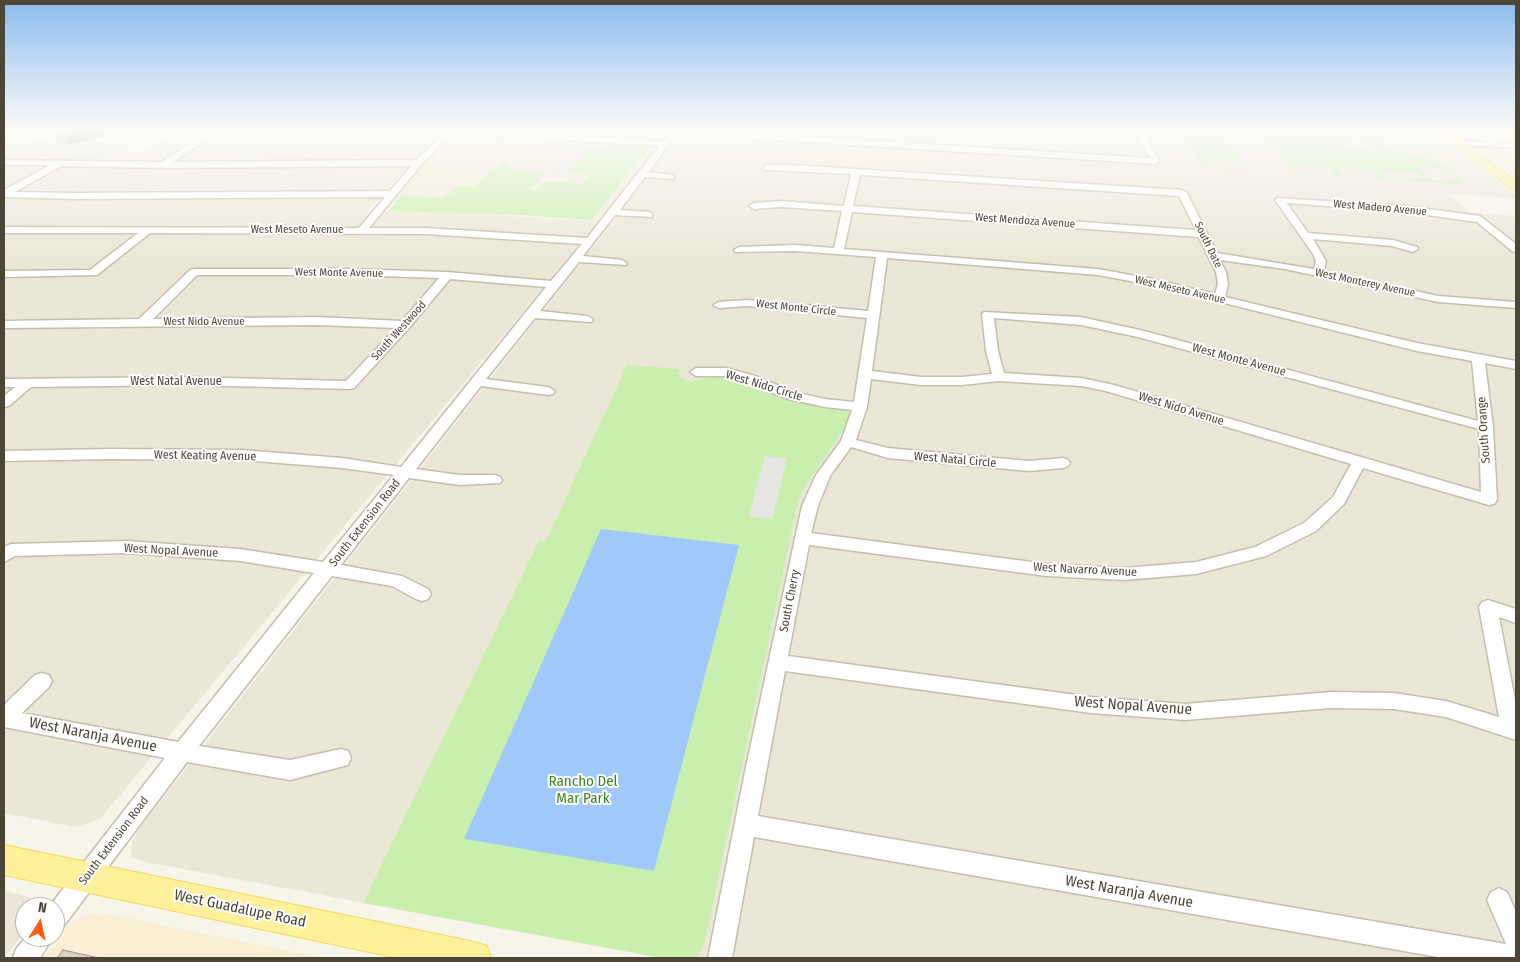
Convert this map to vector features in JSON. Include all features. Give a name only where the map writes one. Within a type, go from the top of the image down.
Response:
[{"type":"main road","points":[[1499,174],[1516,186]]},
{"type":"main road","name":"West Guadalupe Road","points":[[4,860],[475,958]]},
{"type":"street","points":[[4,194],[40,174]]},
{"type":"street","points":[[362,230],[409,174]]},
{"type":"street","points":[[643,174],[671,177]]},
{"type":"street","name":"South Extension Road","points":[[65,905],[183,751],[643,174]]},
{"type":"street","points":[[838,251],[856,174]]},
{"type":"street","name":"South Date","points":[[885,174],[1182,193],[1221,272],[1223,284],[1219,299]]},
{"type":"street","points":[[4,194],[76,196],[392,194]]},
{"type":"street","name":"West Madero Avenue","points":[[1307,236],[1280,200],[1406,209],[1480,219],[1516,250]]},
{"type":"street","name":"West Mendoza Avenue","points":[[754,206],[781,204],[847,208],[1203,234]]},
{"type":"street","points":[[613,212],[649,215]]},
{"type":"street","name":"West Meseto Avenue","points":[[4,230],[362,230],[487,234],[589,242]]},
{"type":"street","points":[[4,274],[93,273],[147,231]]},
{"type":"street","points":[[1307,236],[1374,241],[1413,249]]},
{"type":"street","points":[[1307,236],[1321,260],[1318,273]]},
{"type":"street","name":"West Meseto Avenue","points":[[739,250],[795,248],[1098,272],[1152,282],[1417,347],[1516,365]]},
{"type":"street","name":"South Cherry","points":[[720,958],[802,538],[810,506],[823,475],[848,442],[860,407],[882,254]]},
{"type":"street","name":"West Monterey Avenue","points":[[1214,256],[1270,263],[1438,299],[1516,305]]},
{"type":"street","points":[[575,258],[622,263]]},
{"type":"street","name":"West Monte Avenue","points":[[143,322],[194,272],[349,272],[447,275],[555,285]]},
{"type":"street","name":"South Westwood","points":[[349,385],[405,325],[447,275]]},
{"type":"street","name":"West Monte Circle","points":[[719,305],[747,303],[874,315]]},
{"type":"street","points":[[531,314],[587,320]]},
{"type":"street","name":"West Monte Avenue","points":[[999,377],[992,351],[988,314],[1081,321],[1109,326],[1486,427]]},
{"type":"street","name":"West Nido Avenue","points":[[4,324],[317,321],[405,325]]},
{"type":"street","name":"South Orange","points":[[1478,359],[1486,427],[1489,500]]},
{"type":"street","name":"West Nido Circle","points":[[696,372],[726,372],[794,396],[825,403],[860,407]]},
{"type":"street","name":"West Nido Avenue","points":[[864,374],[921,380],[962,380],[999,377],[1080,382],[1109,388],[1489,500]]},
{"type":"street","name":"West Natal Avenue","points":[[4,383],[187,381],[298,382],[349,385]]},
{"type":"street","points":[[476,382],[548,391]]},
{"type":"street","points":[[4,403],[27,383]]},
{"type":"street","name":"West Natal Circle","points":[[848,442],[888,453],[965,461],[1029,466],[1062,463]]},
{"type":"street","name":"West Keating Avenue","points":[[4,456],[111,454],[242,455],[342,463],[460,480],[495,480]]},
{"type":"street","name":"West Navarro Avenue","points":[[802,538],[1047,570],[1124,574],[1196,568],[1260,552],[1310,527],[1339,500],[1359,462]]},
{"type":"street","name":"West Nopal Avenue","points":[[7,553],[127,547],[240,555],[396,580],[422,594]]},
{"type":"street","points":[[1514,730],[1488,607],[1516,616]]},
{"type":"street","name":"West Nopal Avenue","points":[[778,662],[1090,705],[1186,712],[1331,700],[1394,701],[1446,709],[1514,730]]},
{"type":"street","points":[[4,718],[42,680]]},
{"type":"street","name":"West Naranja Avenue","points":[[4,718],[290,770],[341,758]]},
{"type":"street","name":"West Naranja Avenue","points":[[746,825],[1513,958]]},
{"type":"street","points":[[1499,900],[1516,939]]},
{"type":"street","points":[[25,958],[33,947]]},
{"type":"shaded area","points":[[4,174],[401,174],[368,211],[467,213],[598,222],[100,819],[76,827],[4,813]]},
{"type":"shaded area","points":[[414,174],[636,174],[598,222],[519,215],[384,211]]},
{"type":"shaded area","points":[[545,174],[565,174],[561,178],[555,179],[542,177]]},
{"type":"shaded area","points":[[649,174],[1488,174],[1516,195],[1516,198],[1447,194],[1470,213],[1516,216],[1516,958],[662,958],[145,862],[131,857],[132,842],[141,826]]},
{"type":"shaded area","points":[[765,456],[787,458],[772,519],[749,516]]},
{"type":"shaded area","points":[[4,891],[28,897],[15,897],[15,944],[4,958]]},
{"type":"shaded area","points":[[102,913],[325,958],[43,958],[51,947],[65,947],[65,929],[70,923],[83,916]]},
{"type":"green space","points":[[487,174],[544,174],[531,190],[536,189],[545,181],[582,184],[590,174],[629,174],[591,220],[523,215],[389,211],[402,194],[443,199],[456,187],[475,187]]},
{"type":"green space","points":[[1311,174],[1342,174],[1344,176],[1379,178],[1375,174],[1384,174],[1388,178],[1424,179],[1418,174],[1425,174],[1432,180],[1458,181],[1450,174],[1453,174],[1464,184]]},
{"type":"green space","name":"Rancho Del Mar Park","points":[[627,365],[680,369],[678,373],[681,378],[692,382],[711,377],[734,377],[791,399],[841,408],[848,411],[849,416],[849,421],[804,488],[797,506],[704,945],[695,957],[692,958],[662,958],[363,903],[539,541],[546,541]]},
{"type":"water","points":[[601,529],[739,545],[654,871],[464,839]]},
{"type":"building","points":[[63,950],[99,958],[57,958]]}]
